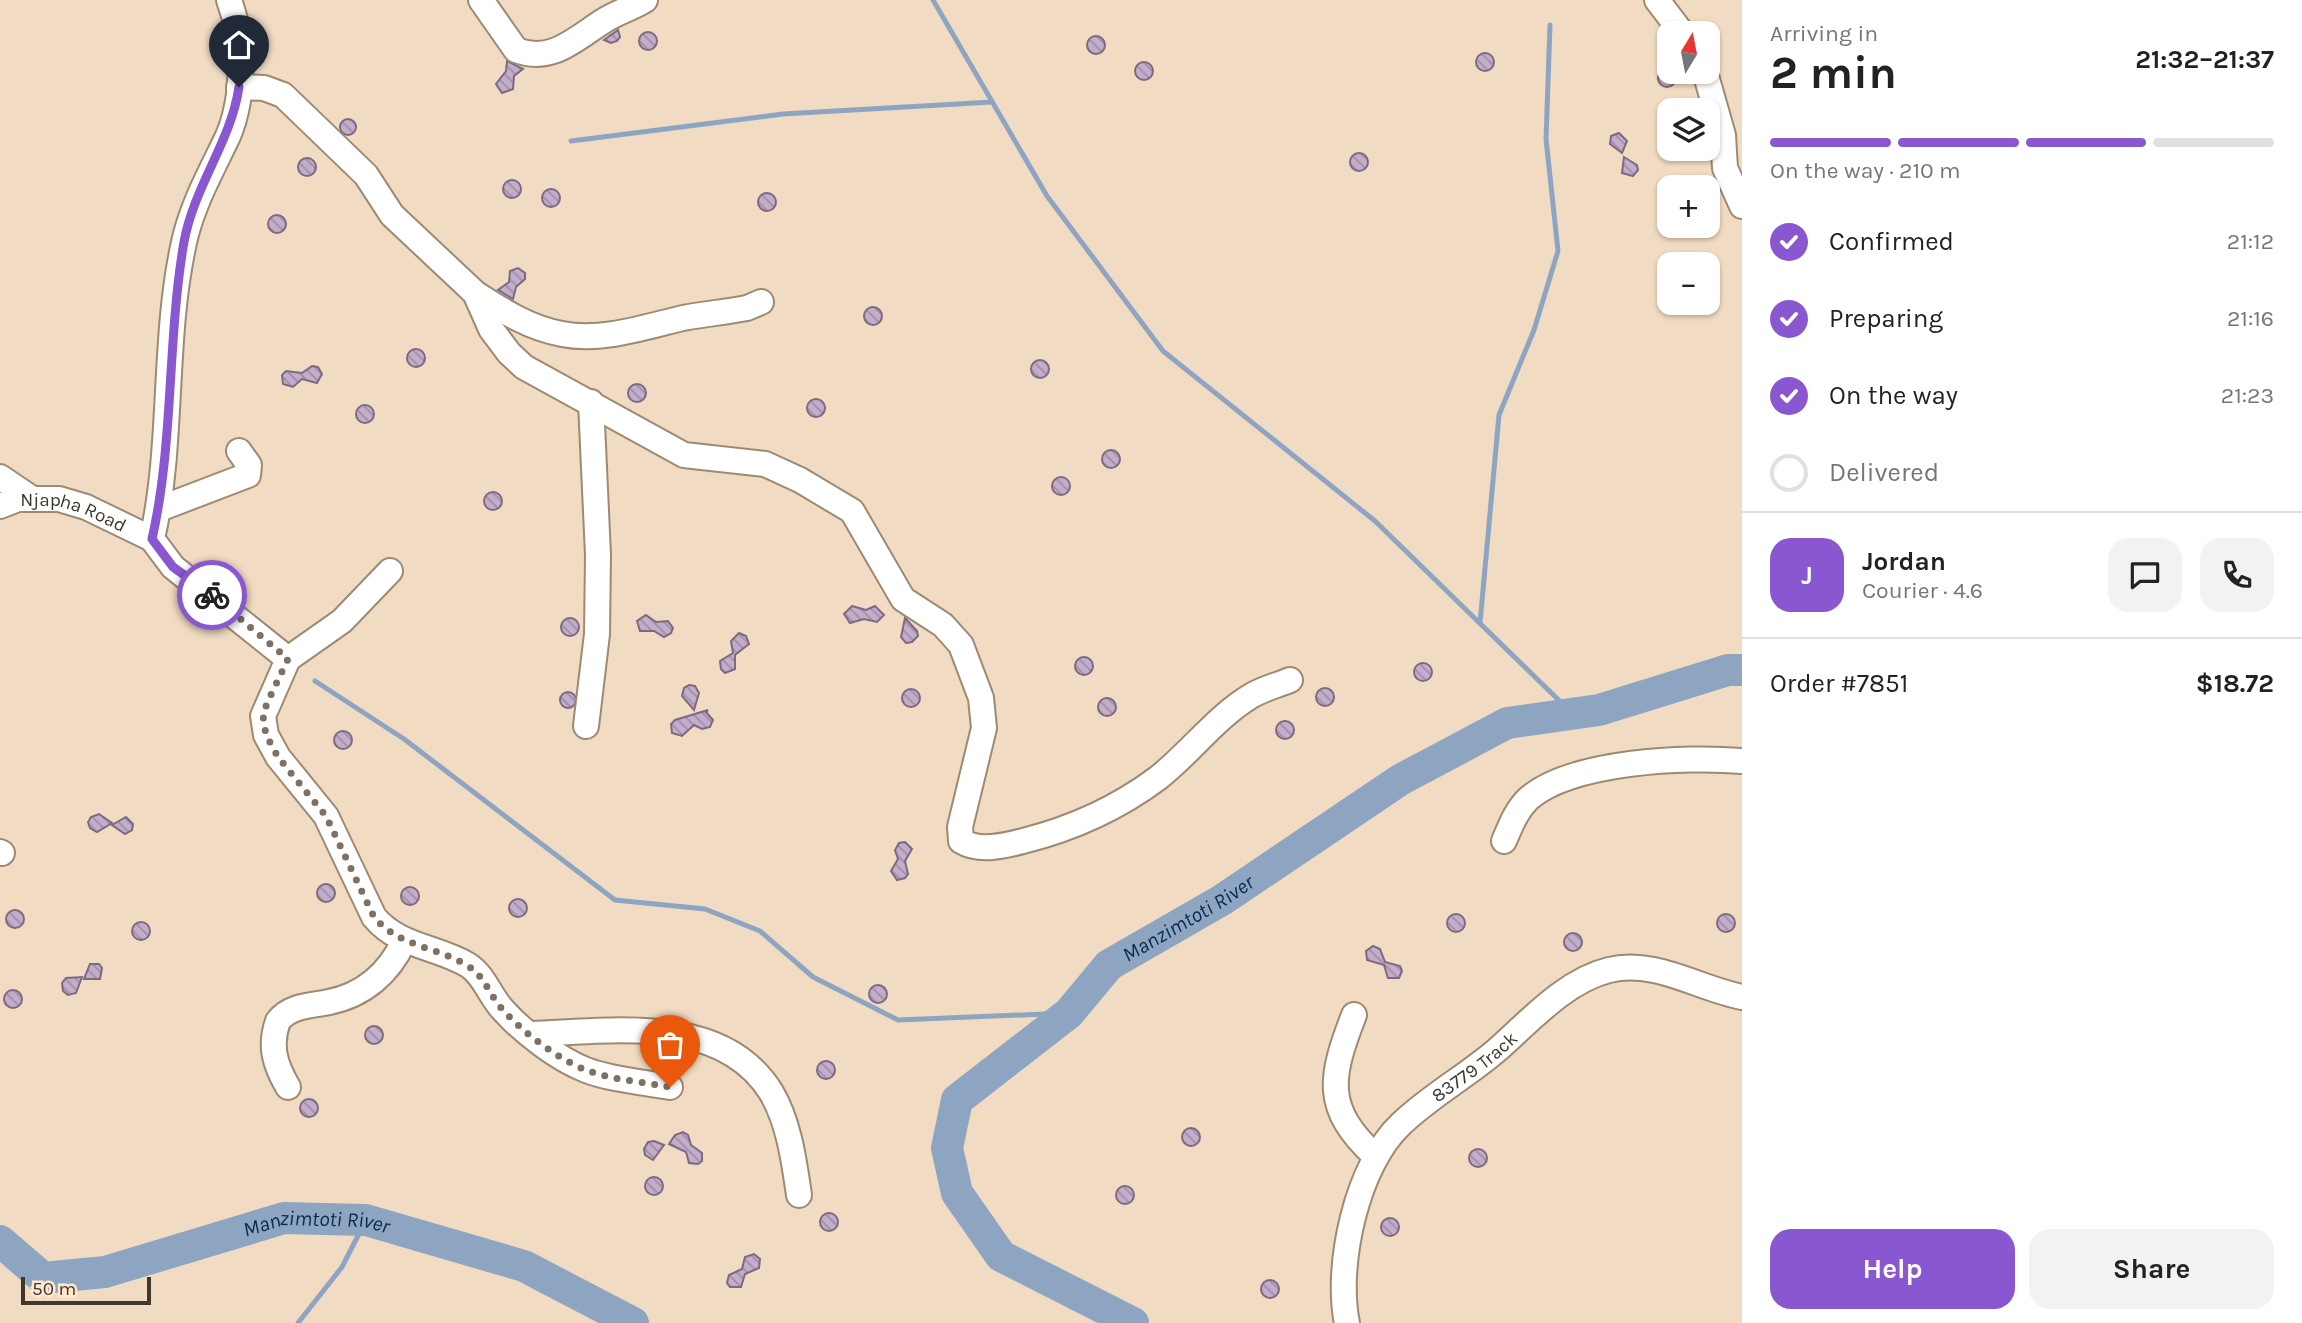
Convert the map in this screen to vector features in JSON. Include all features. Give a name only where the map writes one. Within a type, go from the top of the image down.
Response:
[{"type":"street","points":[[152,539],[159,509],[177,289],[185,239],[205,178],[228,135],[239,87],[238,38],[229,0]]},
{"type":"street","points":[[481,0],[516,50],[541,55],[555,52],[608,18],[645,0]]},
{"type":"street","points":[[1657,0],[1673,21]]},
{"type":"street","points":[[1709,84],[1723,135],[1726,168],[1742,206]]},
{"type":"street","points":[[239,87],[264,88],[283,95],[366,175],[392,215],[474,293],[510,316],[534,327],[563,335],[587,336],[651,327],[747,308],[761,302]]},
{"type":"street","points":[[474,293],[491,328],[509,353],[524,367],[592,402],[684,455],[765,464],[812,486],[852,511],[903,599],[943,625],[961,645],[981,698],[984,728],[960,827],[961,841],[967,845],[983,848],[1014,844],[1062,831],[1121,802],[1158,777],[1251,696],[1290,680]]},
{"type":"street","points":[[586,726],[597,634],[598,555],[592,402]]},
{"type":"street","points":[[159,509],[208,493],[248,475],[249,465],[239,451]]},
{"type":"street","points":[[0,477],[31,498]]},
{"type":"street","name":"Njapha Road","points":[[0,506],[31,498],[59,499],[86,507],[152,539],[173,567],[288,659]]},
{"type":"street","points":[[390,571],[342,621],[288,659],[263,716],[266,735],[278,757],[326,816],[374,917],[384,929],[404,941],[447,956],[478,973],[502,1010],[531,1034],[586,1070],[670,1087]]},
{"type":"street","points":[[1504,841],[1515,814],[1530,798],[1562,781],[1604,768],[1658,762],[1742,761]]},
{"type":"street","points":[[288,1087],[276,1067],[273,1050],[278,1021],[300,1007],[349,997],[366,988],[392,963],[404,941]]},
{"type":"street","name":"83779 Track","points":[[1347,1323],[1344,1278],[1347,1248],[1375,1156],[1401,1124],[1471,1072],[1562,994],[1590,976],[1639,966],[1742,997]]},
{"type":"street","points":[[1354,1015],[1340,1051],[1334,1077],[1335,1095],[1340,1115],[1355,1138],[1375,1156]]},
{"type":"street","points":[[531,1034],[682,1034],[712,1042],[738,1056],[771,1093],[792,1149],[799,1195]]},
{"type":"building","points":[[618,30],[620,37],[617,41],[611,43],[604,40]]},
{"type":"building","points":[[648,32],[654,35],[657,41],[654,47],[648,50],[642,47],[639,41],[642,35]]},
{"type":"building","points":[[1096,36],[1102,39],[1105,45],[1102,51],[1096,54],[1090,51],[1087,45],[1090,39]]},
{"type":"building","points":[[1485,53],[1491,56],[1494,62],[1491,68],[1485,71],[1479,68],[1476,62],[1479,56]]},
{"type":"building","points":[[507,61],[523,69],[514,76],[513,89],[502,93],[496,84],[506,71]]},
{"type":"building","points":[[1144,62],[1150,65],[1153,71],[1150,77],[1144,80],[1138,77],[1135,71],[1138,65]]},
{"type":"building","points":[[345,119],[351,119],[356,127],[354,133],[345,135],[340,130],[340,124]]},
{"type":"building","points":[[1619,133],[1627,141],[1622,153],[1610,144],[1611,136]]},
{"type":"building","points":[[1359,153],[1365,156],[1368,162],[1365,168],[1359,171],[1353,168],[1350,162],[1353,156]]},
{"type":"building","points":[[1624,157],[1637,165],[1638,170],[1633,176],[1622,173]]},
{"type":"building","points":[[307,158],[313,161],[316,167],[313,173],[307,176],[301,173],[298,167],[301,161]]},
{"type":"building","points":[[512,180],[518,183],[521,189],[518,195],[512,198],[506,195],[503,189],[506,183]]},
{"type":"building","points":[[551,189],[557,192],[560,198],[557,204],[551,207],[545,204],[542,198],[545,192]]},
{"type":"building","points":[[767,193],[773,196],[776,202],[773,208],[767,211],[761,208],[758,202],[761,196]]},
{"type":"building","points":[[277,215],[283,218],[286,224],[283,230],[277,233],[271,230],[268,224],[271,218]]},
{"type":"building","points":[[518,268],[525,273],[525,279],[516,287],[513,299],[498,290],[509,282],[510,271]]},
{"type":"building","points":[[873,307],[879,310],[882,316],[879,322],[873,325],[867,322],[864,316],[867,310]]},
{"type":"building","points":[[416,349],[422,352],[425,358],[422,364],[416,367],[410,364],[407,358],[410,352]]},
{"type":"building","points":[[1040,360],[1046,363],[1049,369],[1046,375],[1040,378],[1034,375],[1031,369],[1034,363]]},
{"type":"building","points":[[312,366],[318,367],[322,374],[317,383],[302,379],[293,387],[283,384],[282,375],[286,371],[302,373]]},
{"type":"building","points":[[637,384],[643,387],[646,393],[643,399],[637,402],[631,399],[628,393],[631,387]]},
{"type":"building","points":[[816,399],[822,402],[825,408],[822,414],[816,417],[810,414],[807,408],[810,402]]},
{"type":"building","points":[[365,405],[371,408],[374,414],[371,420],[365,423],[359,420],[356,414],[359,408]]},
{"type":"building","points":[[1111,450],[1117,453],[1120,459],[1117,465],[1111,468],[1105,465],[1102,459],[1105,453]]},
{"type":"building","points":[[1061,477],[1067,480],[1070,486],[1067,492],[1061,495],[1055,492],[1052,486],[1055,480]]},
{"type":"building","points":[[493,492],[499,495],[502,501],[499,507],[493,510],[487,507],[484,501],[487,495]]},
{"type":"building","points":[[852,606],[866,610],[875,606],[884,615],[877,622],[864,619],[850,623],[844,614]]},
{"type":"building","points":[[646,615],[656,622],[668,621],[673,628],[671,633],[664,637],[654,631],[640,631],[637,621]]},
{"type":"building","points":[[570,618],[576,621],[579,627],[576,633],[570,636],[564,633],[561,627],[564,621]]},
{"type":"building","points":[[905,618],[917,631],[918,636],[912,642],[906,643],[901,637]]},
{"type":"building","points":[[739,633],[746,636],[749,644],[735,655],[735,669],[725,673],[721,669],[720,661],[733,653],[731,641]]},
{"type":"building","points":[[1084,657],[1090,660],[1093,666],[1090,672],[1084,675],[1078,672],[1075,666],[1078,660]]},
{"type":"building","points":[[1423,663],[1429,666],[1432,672],[1429,678],[1423,681],[1417,678],[1414,672],[1417,666]]},
{"type":"building","points":[[695,686],[699,693],[694,710],[682,696],[684,688]]},
{"type":"building","points":[[1325,688],[1331,691],[1334,697],[1331,703],[1325,706],[1319,703],[1316,697],[1319,691]]},
{"type":"building","points":[[911,689],[917,692],[920,698],[917,704],[911,707],[905,704],[902,698],[905,692]]},
{"type":"building","points":[[568,692],[574,694],[574,706],[568,708],[562,706],[560,700],[562,694]]},
{"type":"building","points":[[1107,698],[1113,701],[1116,707],[1113,713],[1107,716],[1101,713],[1098,707],[1101,701]]},
{"type":"building","points":[[708,710],[706,712],[713,720],[710,727],[702,729],[694,725],[682,736],[672,733],[671,724],[675,720]]},
{"type":"building","points":[[1285,721],[1291,724],[1294,730],[1291,736],[1285,739],[1279,736],[1276,730],[1279,724]]},
{"type":"building","points":[[343,731],[349,734],[352,740],[349,746],[343,749],[337,746],[334,740],[337,734]]},
{"type":"building","points":[[99,814],[112,823],[97,832],[90,828],[88,822],[91,817]]},
{"type":"building","points":[[126,817],[133,824],[132,830],[125,834],[112,825]]},
{"type":"building","points":[[905,842],[912,849],[905,861],[908,874],[897,880],[891,871],[898,859],[895,850],[899,843]]},
{"type":"building","points":[[326,884],[332,887],[335,893],[332,899],[326,902],[320,899],[317,893],[320,887]]},
{"type":"building","points":[[410,887],[416,890],[419,896],[416,902],[410,905],[404,902],[401,896],[404,890]]},
{"type":"building","points":[[518,899],[524,902],[527,908],[524,914],[518,917],[512,914],[509,908],[512,902]]},
{"type":"building","points":[[15,910],[21,913],[24,919],[21,925],[15,928],[9,925],[6,919],[9,913]]},
{"type":"building","points":[[1456,914],[1462,917],[1465,923],[1462,929],[1456,932],[1450,929],[1447,923],[1450,917]]},
{"type":"building","points":[[1726,914],[1732,917],[1735,923],[1732,929],[1726,932],[1720,929],[1717,923],[1720,917]]},
{"type":"building","points":[[141,922],[147,925],[150,931],[147,937],[141,940],[135,937],[132,931],[135,925]]},
{"type":"building","points":[[1573,933],[1579,936],[1582,942],[1579,948],[1573,951],[1567,948],[1564,942],[1567,936]]},
{"type":"building","points":[[1373,946],[1380,949],[1385,962],[1400,966],[1402,971],[1399,978],[1388,978],[1384,965],[1367,960],[1366,951]]},
{"type":"building","points":[[90,964],[99,964],[102,968],[100,979],[84,979]]},
{"type":"building","points":[[82,977],[76,993],[68,995],[63,991],[62,983],[66,978]]},
{"type":"building","points":[[878,985],[884,988],[887,994],[884,1000],[878,1003],[872,1000],[869,994],[872,988]]},
{"type":"building","points":[[13,990],[19,993],[22,999],[19,1005],[13,1008],[7,1005],[4,999],[7,993]]},
{"type":"building","points":[[374,1026],[380,1029],[383,1035],[380,1041],[374,1044],[368,1041],[365,1035],[368,1029]]},
{"type":"building","points":[[826,1061],[832,1064],[835,1070],[832,1076],[826,1079],[820,1076],[817,1070],[820,1064]]},
{"type":"building","points":[[309,1099],[315,1102],[318,1108],[315,1114],[309,1117],[303,1114],[300,1108],[303,1102]]},
{"type":"building","points":[[1191,1128],[1197,1131],[1200,1137],[1197,1143],[1191,1146],[1185,1143],[1182,1137],[1185,1131]]},
{"type":"building","points":[[683,1132],[688,1135],[691,1145],[702,1153],[702,1161],[698,1164],[689,1163],[686,1152],[669,1144],[675,1135]]},
{"type":"building","points":[[648,1142],[664,1145],[653,1160],[645,1155],[644,1149]]},
{"type":"building","points":[[1478,1149],[1484,1152],[1487,1158],[1484,1164],[1478,1167],[1472,1164],[1469,1158],[1472,1152]]},
{"type":"building","points":[[654,1177],[660,1180],[663,1186],[660,1192],[654,1195],[648,1192],[645,1186],[648,1180]]},
{"type":"building","points":[[1125,1186],[1131,1189],[1134,1195],[1131,1201],[1125,1204],[1119,1201],[1116,1195],[1119,1189]]},
{"type":"building","points":[[829,1213],[835,1216],[838,1222],[835,1228],[829,1231],[823,1228],[820,1222],[823,1216]]},
{"type":"building","points":[[1390,1218],[1396,1221],[1399,1227],[1396,1233],[1390,1236],[1384,1233],[1381,1227],[1384,1221]]},
{"type":"building","points":[[754,1254],[760,1259],[759,1268],[745,1274],[741,1287],[730,1287],[727,1283],[729,1275],[742,1269],[745,1257]]},
{"type":"building","points":[[1270,1280],[1276,1283],[1279,1289],[1276,1295],[1270,1298],[1264,1295],[1261,1289],[1264,1283]]},
{"type":"waterway","points":[[933,0],[1047,196],[1163,351],[1375,521],[1573,714]]},
{"type":"waterway","points":[[1480,623],[1499,415],[1534,330],[1558,251],[1546,139],[1550,25]]},
{"type":"waterway","points":[[571,141],[783,114],[992,102]]},
{"type":"waterway","name":"Manzimtoti River","points":[[1133,1323],[1001,1256],[957,1193],[947,1148],[957,1100],[1069,1013],[1109,965],[1222,900],[1400,780],[1507,723],[1599,710],[1728,670],[1742,670]]},
{"type":"waterway","points":[[315,681],[404,739],[615,900],[705,909],[760,931],[813,977],[898,1020],[1069,1013]]},
{"type":"waterway","name":"Manzimtoti River","points":[[0,1241],[43,1278],[105,1272],[284,1218],[366,1220],[524,1266],[633,1323]]},
{"type":"waterway","points":[[298,1323],[342,1267],[366,1220]]},
{"type":"way so far","points":[[212,595],[288,659],[263,716],[266,735],[278,757],[318,804],[333,827],[374,917],[384,929],[404,941],[466,964],[478,973],[502,1010],[517,1024],[552,1050],[586,1070],[670,1087]]},
{"type":"route","points":[[212,595],[173,567],[152,539],[161,498],[177,289],[185,239],[205,178],[228,135],[236,110],[239,87]]}]
